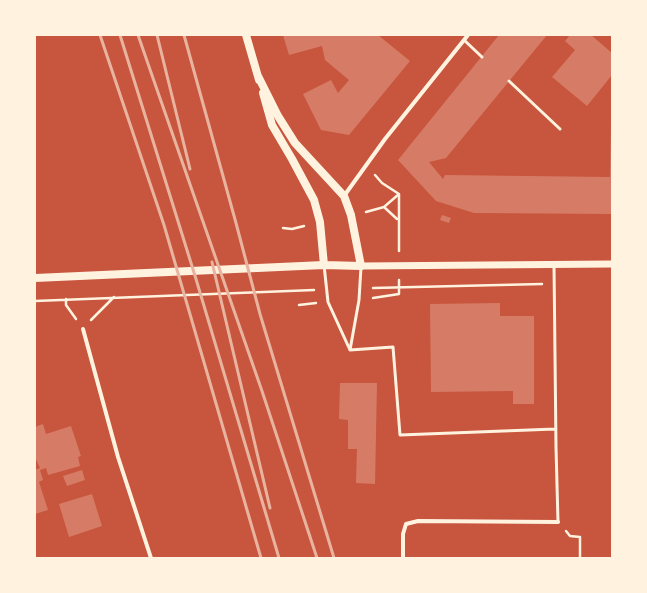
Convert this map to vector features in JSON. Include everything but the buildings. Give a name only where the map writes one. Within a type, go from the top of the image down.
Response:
[{"type":"main road","points":[[246,35],[272,125],[292,158],[314,200],[320,222],[324,265]]},
{"type":"main road","points":[[35,278],[286,266],[361,266],[351,215],[344,196],[295,143],[278,116],[258,76]]},
{"type":"street","points":[[344,196],[366,164],[468,35]]},
{"type":"street","points":[[361,266],[612,264]]},
{"type":"street","points":[[83,329],[118,457],[151,558]]},
{"type":"street","points":[[403,558],[403,534],[406,524],[418,521],[558,522]]},
{"type":"lane","points":[[464,40],[482,57]]},
{"type":"lane","points":[[509,81],[560,129]]},
{"type":"lane","points":[[324,265],[328,302],[350,350]]},
{"type":"lane","points":[[554,265],[555,429],[558,522]]},
{"type":"lane","points":[[350,350],[360,288],[361,266]]},
{"type":"lane","points":[[350,350],[393,347],[400,435],[555,429]]},
{"type":"path","points":[[366,164],[382,183],[400,194]]},
{"type":"path","points":[[384,207],[398,219]]},
{"type":"path","points":[[360,288],[554,284]]},
{"type":"path","points":[[35,301],[326,289]]},
{"type":"path","points":[[66,299],[66,305],[83,329],[114,297]]},
{"type":"path","points":[[558,522],[570,536],[580,537],[580,558]]},
{"type":"railway","points":[[100,35],[164,225],[261,558]]},
{"type":"railway","points":[[120,35],[196,279],[279,558]]},
{"type":"railway","points":[[138,35],[262,391],[317,558]]},
{"type":"railway","points":[[157,35],[190,169]]},
{"type":"railway","points":[[184,35],[260,314],[334,558]]},
{"type":"railway","points":[[212,262],[270,508]]}]
